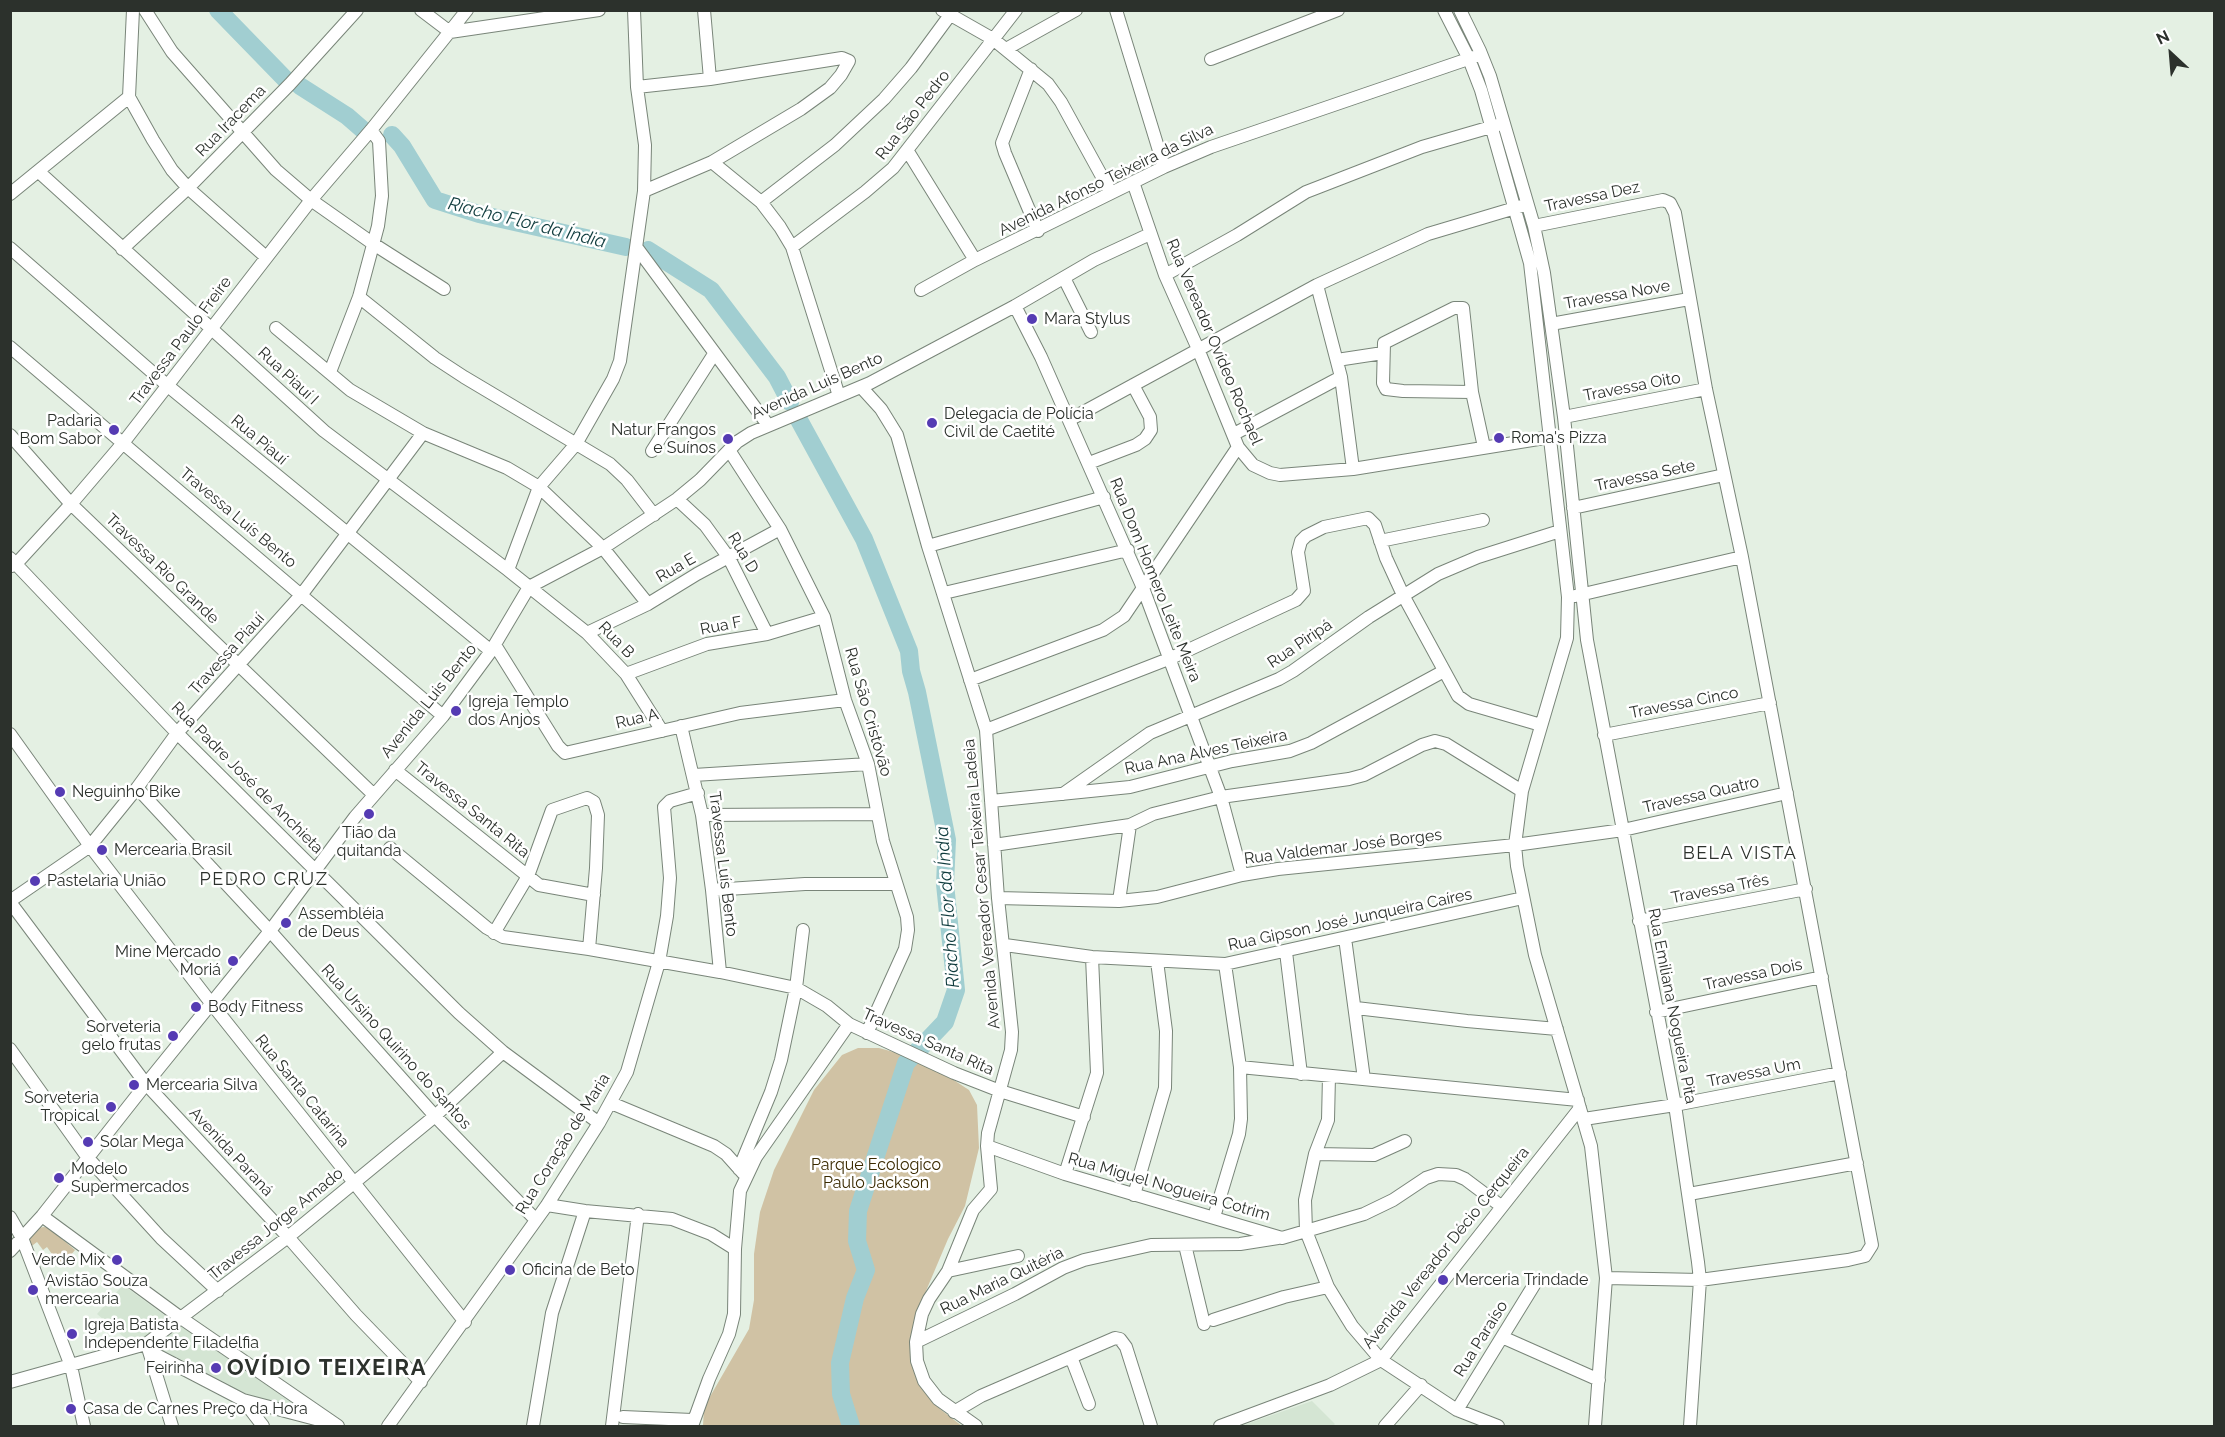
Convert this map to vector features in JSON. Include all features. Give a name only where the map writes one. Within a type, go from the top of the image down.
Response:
[{"type":"street","points":[[133,10],[129,97],[172,170],[188,188],[266,257]]},
{"type":"street","points":[[145,10],[172,52],[276,170],[311,200],[375,245],[444,289]]},
{"type":"street","name":"Rua Iracema","points":[[122,249],[188,188],[290,84],[357,10]]},
{"type":"street","points":[[422,10],[450,32],[599,10]]},
{"type":"street","name":"Travessa Paulo Freire","points":[[12,563],[71,504],[123,443],[311,200],[371,130],[467,10]]},
{"type":"street","points":[[508,570],[539,487],[576,444],[613,379],[620,361],[644,191],[645,145],[637,87],[634,10]]},
{"type":"street","points":[[704,10],[710,79]]},
{"type":"street","name":"Rua São Pedro","points":[[792,247],[881,180],[893,168],[1016,10]]},
{"type":"street","points":[[1006,49],[1076,10]]},
{"type":"street","points":[[1116,10],[1164,167]]},
{"type":"street","points":[[1211,59],[1338,10]]},
{"type":"street","points":[[1444,10],[1469,59],[1498,125]]},
{"type":"street","points":[[1460,10],[1482,55],[1498,125],[1521,206],[1530,263],[1568,597],[1567,638]]},
{"type":"street","points":[[761,202],[835,145],[884,99],[910,68],[946,13],[993,39],[1048,84],[1061,102],[1111,193]]},
{"type":"street","name":"Avenida Afonso Teixeira da Silva","points":[[921,290],[975,260],[1164,167],[1229,140],[1482,55]]},
{"type":"street","points":[[637,87],[710,79],[842,58],[849,61],[842,75],[818,98],[712,162],[644,191]]},
{"type":"street","points":[[1031,69],[1002,143],[1038,231]]},
{"type":"street","points":[[13,188],[39,172],[129,97]]},
{"type":"street","points":[[1165,275],[1237,235],[1306,192],[1422,147],[1498,125]]},
{"type":"street","points":[[330,372],[359,297],[375,245],[382,196],[379,141],[371,130]]},
{"type":"street","points":[[907,150],[975,260]]},
{"type":"street","points":[[712,162],[761,202],[792,247],[839,396]]},
{"type":"street","name":"Rua Piauí I","points":[[39,172],[324,431],[529,587]]},
{"type":"street","name":"Rua Vereador Ovídeo Rochael","points":[[1133,182],[1165,275],[1238,447],[1253,465],[1270,473],[1292,475],[1353,469],[1566,434]]},
{"type":"street","name":"Travessa Dez","points":[[1534,226],[1657,201],[1668,201],[1675,213],[1689,299]]},
{"type":"street","points":[[1069,420],[1317,285],[1428,234],[1521,206]]},
{"type":"street","name":"Rua Emiliana Nogueira Pita","points":[[1521,206],[1534,226],[1545,273],[1566,434],[1587,640],[1675,1105],[1689,1194],[1700,1280],[1690,1426]]},
{"type":"street","name":"Avenida Luis Bento","points":[[10,1251],[42,1216],[270,931],[314,869],[395,770],[443,716],[493,648],[529,587],[603,548],[654,515],[700,480],[745,437],[768,425],[861,387],[1015,306],[1094,260],[1150,234]]},
{"type":"street","name":"Rua Piauí","points":[[10,248],[168,386],[347,534],[493,648]]},
{"type":"street","points":[[637,248],[768,425]]},
{"type":"street","points":[[1064,278],[1092,332]]},
{"type":"street","points":[[1317,285],[1341,377],[1353,469]]},
{"type":"street","points":[[359,297],[445,364],[620,472],[654,515]]},
{"type":"street","points":[[1606,1278],[1700,1280],[1848,1260],[1865,1256],[1872,1245],[1742,557],[1689,299]]},
{"type":"street","name":"Travessa Nove","points":[[1551,324],[1689,299]]},
{"type":"street","name":"Rua Dom Homero Leite Meira","points":[[1015,306],[1128,550],[1171,658],[1221,797],[1242,875]]},
{"type":"street","points":[[1472,392],[1386,389],[1383,383],[1384,344],[1389,339],[1454,308],[1461,307],[1465,312],[1472,392],[1484,447]]},
{"type":"street","points":[[276,328],[350,390],[423,433],[507,468],[539,487],[603,548],[648,604]]},
{"type":"street","name":"Travessa Luís Bento","points":[[10,347],[443,716]]},
{"type":"street","points":[[1337,360],[1383,353]]},
{"type":"street","points":[[652,451],[714,354]]},
{"type":"street","points":[[1233,434],[1341,377]]},
{"type":"street","points":[[1089,463],[1136,446],[1151,430],[1150,417],[1133,385]]},
{"type":"street","name":"Avenida Vereador Cesar Teixeira Ladeia","points":[[861,387],[888,418],[897,435],[928,546],[986,730],[998,898],[1005,945],[1012,1032],[1011,1050],[988,1132],[991,1189],[973,1210],[948,1271],[925,1307],[916,1342],[917,1360],[924,1381],[938,1399],[976,1426]]},
{"type":"street","name":"Travessa Oito","points":[[1564,417],[1706,389]]},
{"type":"street","name":"Travessa Piauí","points":[[10,902],[90,846],[137,788],[177,733],[302,594],[423,433]]},
{"type":"street","name":"Travessa Rio Grande","points":[[10,435],[71,504],[374,795]]},
{"type":"street","points":[[970,680],[1103,630],[1124,616],[1238,447]]},
{"type":"street","name":"Rua São Cristóvão","points":[[729,450],[780,529],[824,617],[845,700],[868,764],[877,814],[907,917],[907,938],[904,949],[867,1033]]},
{"type":"street","name":"Travessa Sete","points":[[1573,508],[1724,476]]},
{"type":"street","points":[[928,546],[1104,497]]},
{"type":"street","name":"Rua D","points":[[677,499],[705,525],[729,558],[767,634]]},
{"type":"street","points":[[986,730],[1171,658],[1302,596],[1305,587],[1298,552],[1301,541],[1324,527],[1365,519],[1374,522],[1403,595],[1458,696],[1468,704],[1541,725]]},
{"type":"street","points":[[1380,541],[1483,520]]},
{"type":"street","name":"Rua E","points":[[587,633],[648,604],[690,578],[780,529]]},
{"type":"street","name":"Rua Piripá","points":[[1063,794],[1142,737],[1190,715],[1279,680],[1369,617],[1438,574],[1464,562],[1560,531]]},
{"type":"street","points":[[944,593],[1128,550]]},
{"type":"street","points":[[1568,597],[1742,557]]},
{"type":"street","name":"Rua Padre José de Anchieta","points":[[12,563],[177,733],[459,1013],[503,1052],[599,1123]]},
{"type":"street","name":"Rua B","points":[[529,587],[587,633],[626,674],[662,731]]},
{"type":"street","points":[[1582,594],[1522,791],[1515,845],[1534,955],[1591,1146],[1606,1278],[1596,1426]]},
{"type":"street","name":"Rua F","points":[[626,674],[707,644],[767,634],[824,617]]},
{"type":"street","name":"Rua A","points":[[493,648],[563,752],[756,710],[845,700]]},
{"type":"street","name":"Rua Ana Alves Teixeira","points":[[991,801],[1130,787],[1209,767],[1300,748],[1444,671]]},
{"type":"street","name":"Travessa Cinco","points":[[1604,735],[1770,702]]},
{"type":"street","name":"Travessa Luís Bento","points":[[681,726],[702,815],[720,972]]},
{"type":"street","name":"Rua Santa Catarina","points":[[10,734],[90,846],[211,1003],[465,1322]]},
{"type":"street","points":[[994,845],[1130,825],[1153,814],[1221,797],[1349,779],[1364,775],[1422,745],[1435,741],[1446,744],[1522,791]]},
{"type":"street","points":[[694,775],[868,764]]},
{"type":"street","name":"Travessa Santa Rita","points":[[395,770],[539,885],[594,895]]},
{"type":"street","name":"Rua Ursino Quirino do Santos","points":[[137,788],[270,931],[435,1116],[535,1219]]},
{"type":"street","name":"Rua Coração de Maria","points":[[388,1426],[547,1205],[611,1103],[633,1057],[658,962],[670,887],[664,807],[670,801],[698,793]]},
{"type":"street","name":"Travessa Quatro","points":[[1515,845],[1623,830],[1787,793]]},
{"type":"street","name":"Travessa Santa Rita","points":[[494,933],[528,876],[552,810],[587,798],[594,802],[598,815],[589,949]]},
{"type":"street","points":[[702,815],[877,814]]},
{"type":"street","points":[[1119,900],[1130,825]]},
{"type":"street","name":"Rua Valdemar José Borges","points":[[998,898],[1119,900],[1157,897],[1242,875],[1278,869],[1515,845]]},
{"type":"street","name":"Travessa Santa Rita","points":[[390,848],[494,933],[524,941],[589,949],[796,988],[827,1006],[849,1024],[867,1033],[1000,1091],[1084,1117]]},
{"type":"street","points":[[712,890],[805,884],[896,884]]},
{"type":"street","name":"Travessa Três","points":[[1639,921],[1806,889]]},
{"type":"street","name":"Rua Gipson José Junqueira Caíres","points":[[1005,945],[1092,957],[1225,964],[1523,898]]},
{"type":"street","name":"Avenida Paraná","points":[[10,902],[146,1084],[288,1237],[356,1315],[421,1382]]},
{"type":"street","points":[[623,1417],[692,1424],[731,1324],[734,1314],[737,1206],[742,1173],[781,1060],[796,988],[803,930]]},
{"type":"street","points":[[1345,938],[1365,1079]]},
{"type":"street","points":[[1286,952],[1301,1074]]},
{"type":"street","points":[[1065,1174],[1097,1073],[1092,957]]},
{"type":"street","points":[[1134,1195],[1165,1088],[1166,1031],[1157,961]]},
{"type":"street","points":[[1214,1217],[1239,1134],[1241,1119],[1240,1067],[1225,964]]},
{"type":"street","name":"Travessa Dois","points":[[1656,1012],[1822,977]]},
{"type":"street","points":[[1356,1008],[1557,1029]]},
{"type":"street","points":[[742,1173],[849,1024]]},
{"type":"street","points":[[10,1049],[88,1158],[161,1238],[218,1292]]},
{"type":"street","name":"Travessa Jorge Amado","points":[[148,1348],[181,1318],[288,1237],[435,1116],[503,1052]]},
{"type":"street","name":"Travessa Um","points":[[1240,1067],[1365,1079],[1581,1109],[1675,1105],[1840,1072]]},
{"type":"street","points":[[1329,1076],[1328,1120],[1315,1154],[1305,1200],[1306,1231],[1328,1287],[1352,1326],[1381,1360],[1457,1410],[1498,1426]]},
{"type":"street","points":[[611,1103],[714,1146],[726,1154],[742,1173]]},
{"type":"street","name":"Avenida Vereador Décio Cerqueira","points":[[1220,1426],[1330,1385],[1381,1360],[1501,1206],[1581,1109]]},
{"type":"street","points":[[1315,1154],[1374,1155],[1405,1141]]},
{"type":"street","name":"Rua Miguel Nogueira Cotrim","points":[[987,1146],[1065,1174],[1282,1238],[1364,1214],[1393,1200],[1426,1178],[1438,1174],[1456,1175],[1465,1179],[1501,1206]]},
{"type":"street","points":[[1689,1194],[1857,1163]]},
{"type":"street","points":[[547,1205],[672,1219],[711,1234],[735,1250]]},
{"type":"street","points":[[532,1426],[552,1313],[585,1211]]},
{"type":"street","points":[[612,1426],[638,1214]]},
{"type":"street","points":[[42,1216],[181,1318],[334,1425]]},
{"type":"street","points":[[10,1217],[22,1238],[72,1366],[84,1426]]},
{"type":"street","name":"Rua Maria Quitéria","points":[[916,1342],[1063,1268],[1084,1260],[1151,1245],[1240,1244],[1282,1238]]},
{"type":"street","points":[[1185,1245],[1208,1322],[1284,1297],[1328,1287]]},
{"type":"street","points":[[948,1271],[1018,1256]]},
{"type":"street","name":"Rua Paraíso","points":[[1457,1410],[1534,1285]]},
{"type":"street","points":[[1502,1337],[1599,1380]]},
{"type":"street","points":[[954,1412],[981,1396],[1115,1338],[1120,1339],[1126,1347],[1151,1426]]},
{"type":"street","points":[[10,1382],[148,1348],[243,1400],[334,1425]]},
{"type":"street","points":[[148,1348],[172,1426]]},
{"type":"street","points":[[1071,1357],[1089,1404]]},
{"type":"street","points":[[1385,1426],[1421,1385]]},
{"type":"street","points":[[243,1400],[263,1426]]},
{"type":"shaded area","points":[[123,1285],[167,1317],[167,1321],[133,1345],[97,1314]]},
{"type":"shaded area","name":"Feirinha","points":[[181,1326],[302,1412],[227,1388],[162,1350],[159,1345],[160,1341]]},
{"type":"shaded area","points":[[1312,1401],[1335,1424],[1333,1426],[1241,1426]]},
{"type":"green space","name":"Parque Ecologico Paulo Jackson","points":[[858,1048],[879,1048],[923,1060],[969,1090],[977,1105],[979,1148],[965,1206],[923,1298],[911,1335],[913,1368],[921,1385],[940,1409],[962,1426],[703,1426],[704,1407],[749,1329],[754,1300],[754,1254],[760,1212],[774,1170],[814,1090],[842,1055]]},
{"type":"green space","points":[[37,1228],[49,1228],[75,1250],[61,1267],[47,1247],[43,1250],[37,1242],[29,1248],[30,1237]]},
{"type":"waterway","name":"Riacho Flor da Índia","points":[[218,10],[287,81]]},
{"type":"waterway","name":"Riacho Flor da Índia","points":[[300,86],[347,116],[362,129]]},
{"type":"waterway","name":"Riacho Flor da Índia","points":[[392,135],[402,146],[435,200],[479,214],[626,247]]},
{"type":"waterway","name":"Riacho Flor da Índia","points":[[648,250],[711,290],[777,377],[790,402]]},
{"type":"waterway","name":"Riacho Flor da Índia","points":[[799,420],[864,539],[909,651],[911,671],[947,840],[945,884],[956,990],[945,1022],[906,1063],[858,1211],[857,1241],[866,1270],[855,1298],[840,1363],[841,1394],[851,1426]]},
{"type":"place","name":"Mara Stylus","points":[[1032,319]]},
{"type":"place","name":"Delegacia de Polícia Civil de Caetité","points":[[932,423]]},
{"type":"place","name":"Padaria Bom Sabor","points":[[114,430]]},
{"type":"place","name":"Roma's Pizza","points":[[1499,438]]},
{"type":"place","name":"Natur Frangos e Suínos","points":[[728,439]]},
{"type":"place","name":"Igreja Templo dos Anjos","points":[[456,711]]},
{"type":"place","name":"Neguinho Bike","points":[[60,792]]},
{"type":"place","name":"Tião da quitanda","points":[[369,814]]},
{"type":"place","name":"Mercearia Brasil","points":[[102,850]]},
{"type":"place","name":"Pastelaria União","points":[[35,881]]},
{"type":"place","name":"Assembléia de Deus","points":[[286,923]]},
{"type":"place","name":"Mine Mercado Moriá","points":[[233,961]]},
{"type":"place","name":"Body Fitness","points":[[196,1007]]},
{"type":"place","name":"Sorveteria gelo frutas","points":[[173,1036]]},
{"type":"place","name":"Mercearia Silva","points":[[134,1085]]},
{"type":"place","name":"Sorveteria Tropical","points":[[111,1107]]},
{"type":"place","name":"Solar Mega","points":[[88,1142]]},
{"type":"place","name":"Modelo Supermercados","points":[[59,1178]]},
{"type":"place","name":"Verde Mix","points":[[117,1260]]},
{"type":"place","name":"Oficina de Beto","points":[[510,1270]]},
{"type":"place","name":"Merceria Trindade","points":[[1443,1280]]},
{"type":"place","name":"Avistão Souza mercearia","points":[[33,1290]]},
{"type":"place","name":"Igreja Batista Independente Filadelfia","points":[[72,1334]]},
{"type":"place","name":"Feirinha","points":[[216,1368]]},
{"type":"place","name":"Casa de Carnes Preço da Hora","points":[[71,1409]]},
{"type":"district","name":"BELA VISTA","points":[[1740,854]]},
{"type":"district","name":"PEDRO CRUZ","points":[[264,880]]},
{"type":"district","name":"OVÍDIO TEIXEIRA","points":[[327,1368]]}]
